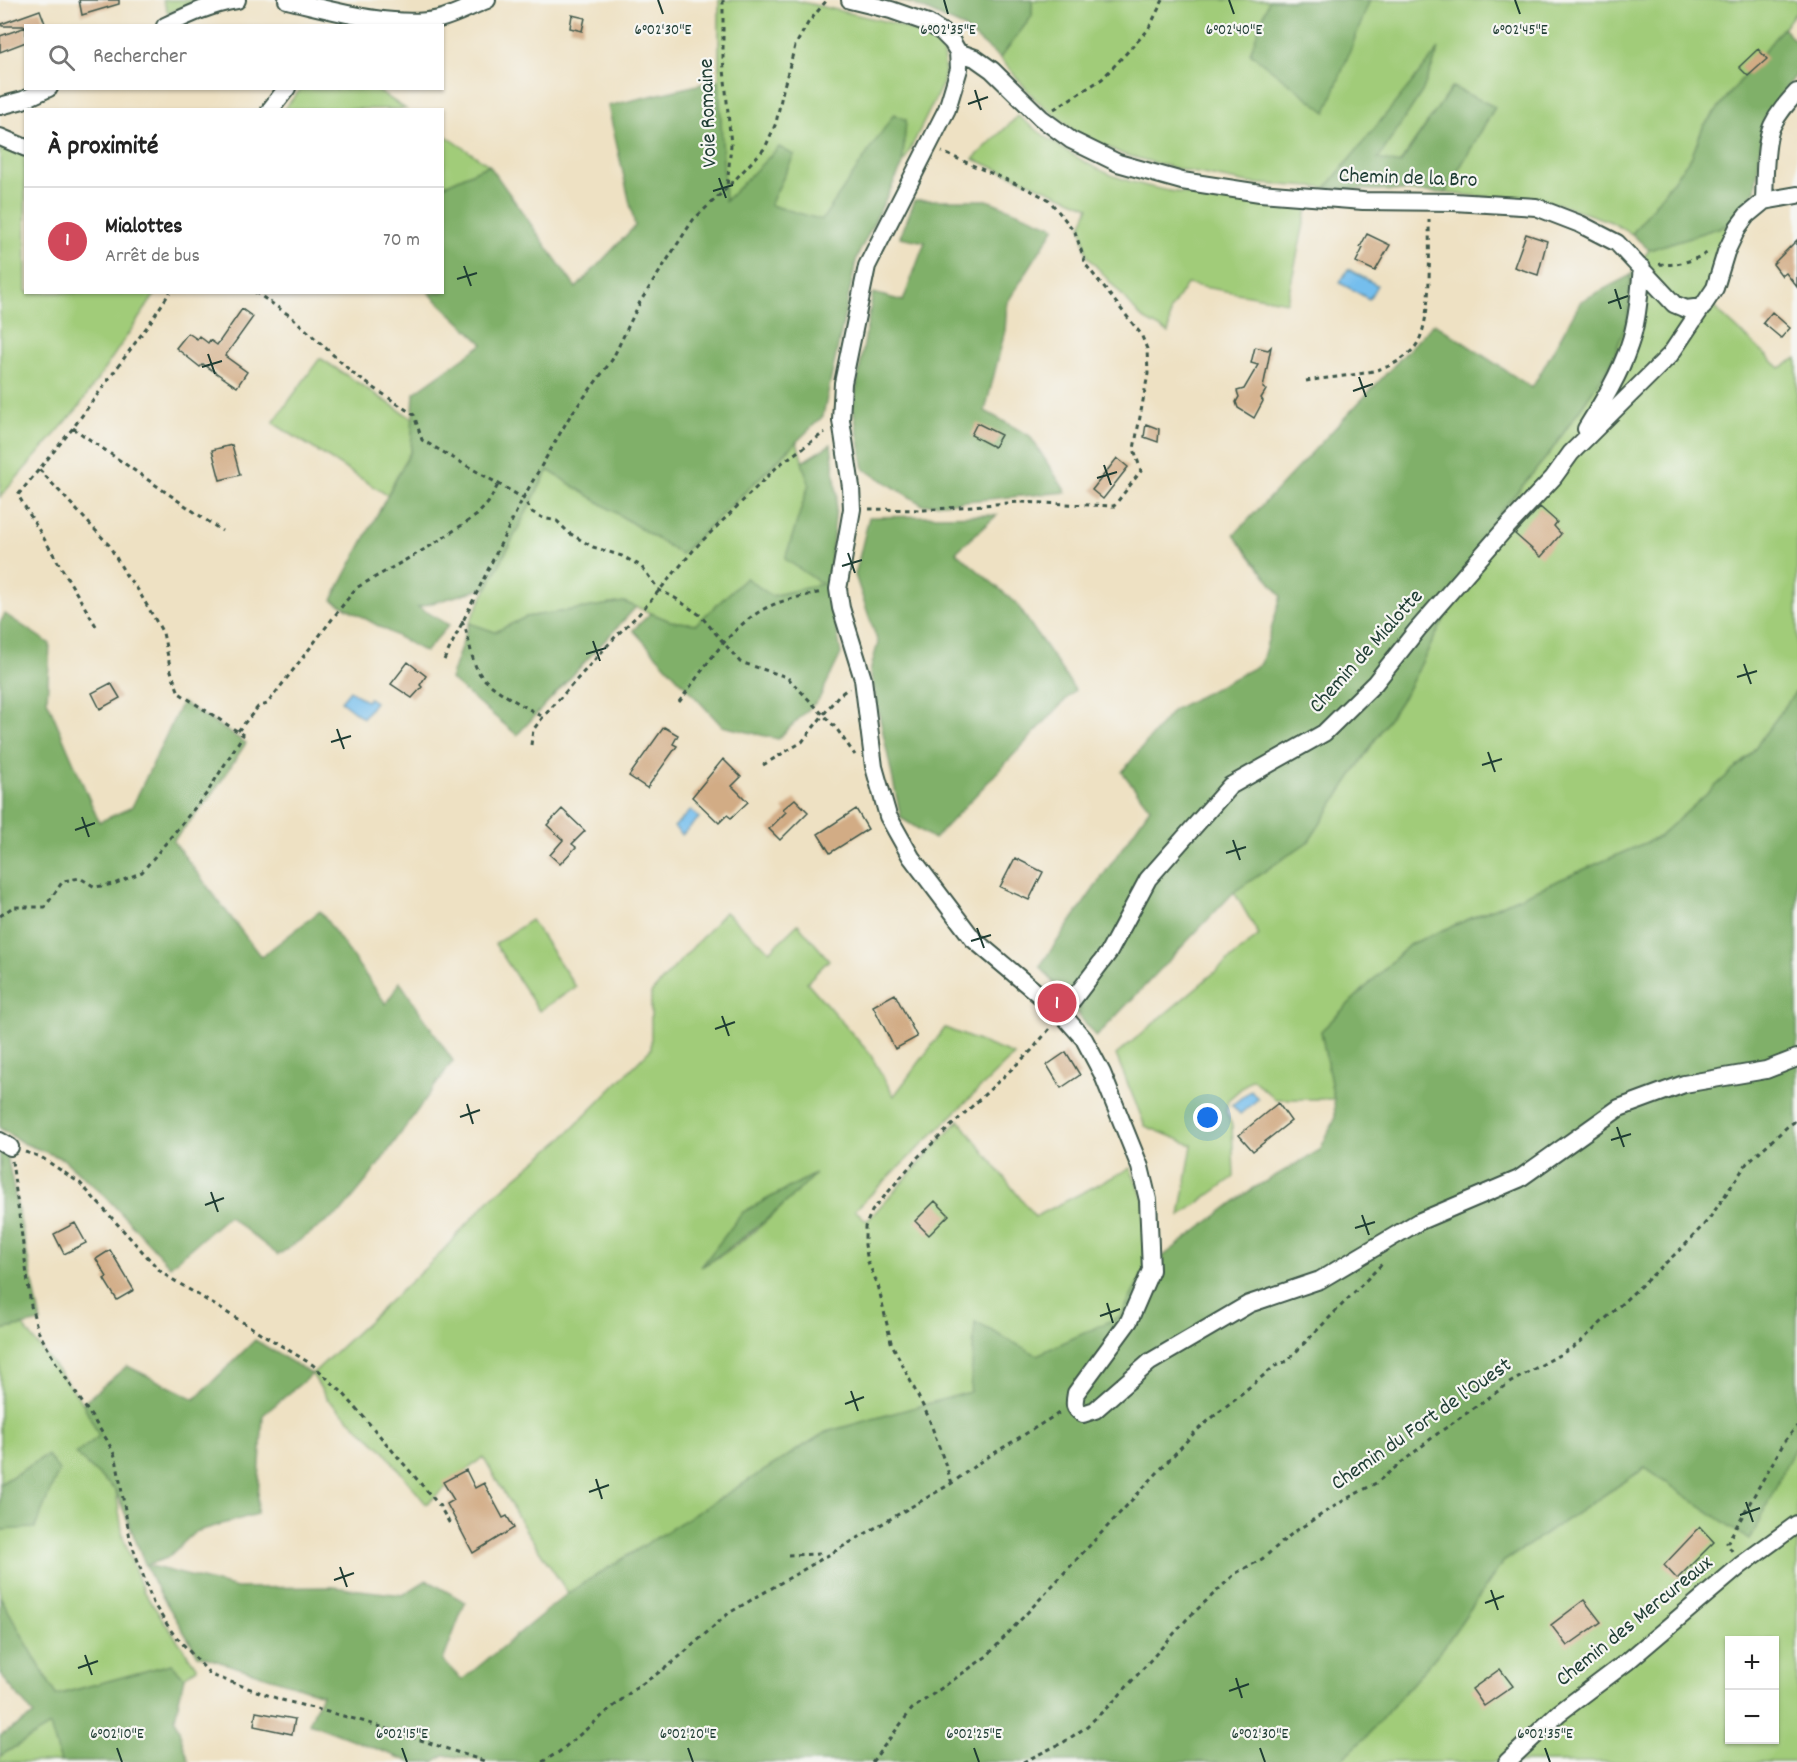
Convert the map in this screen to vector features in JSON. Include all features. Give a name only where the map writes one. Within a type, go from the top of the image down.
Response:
[{"type":"street","points":[[169,24],[223,2],[237,0]]},
{"type":"street","points":[[287,0],[341,19],[402,21],[438,19],[453,7],[487,0]]},
{"type":"street","points":[[849,0],[891,10],[928,23],[952,42],[958,52],[959,69],[952,96],[867,266],[843,383],[841,420],[852,509],[838,589],[841,608],[863,679],[874,767],[888,816],[911,857],[973,939],[1062,1014],[1084,1038],[1102,1073],[1140,1167],[1148,1200],[1151,1270],[1129,1321],[1076,1393],[1074,1404],[1076,1410],[1083,1414],[1095,1410],[1150,1362],[1249,1304],[1320,1280],[1418,1222],[1519,1179],[1619,1108],[1684,1084],[1766,1071],[1797,1058]]},
{"type":"street","name":"Chemin de la Bro","points":[[958,52],[975,58],[992,70],[1041,118],[1071,140],[1118,163],[1182,181],[1260,193],[1363,201],[1536,207],[1580,224],[1617,243],[1638,264],[1662,294],[1674,304],[1686,309],[1703,307]]},
{"type":"street","points":[[0,106],[23,100],[45,90]]},
{"type":"street","points":[[272,108],[285,90]]},
{"type":"street","points":[[1764,201],[1766,160],[1771,128],[1797,92]]},
{"type":"street","points":[[0,137],[24,147]]},
{"type":"street","points":[[1703,307],[1715,288],[1726,252],[1747,215],[1764,201],[1797,195]]},
{"type":"street","points":[[1571,453],[1609,392],[1629,346],[1637,318],[1638,264]]},
{"type":"street","name":"Chemin de Mialotte","points":[[1062,1014],[1109,952],[1148,879],[1230,786],[1324,734],[1375,683],[1417,630],[1504,530],[1553,478],[1571,453],[1670,355],[1703,307]]},
{"type":"street","name":"Chemin des Mercureaux","points":[[1507,1762],[1559,1713],[1628,1661],[1741,1565],[1797,1524]]},
{"type":"path","name":"Voie Romaine","points":[[723,0],[723,58],[730,145],[727,188]]},
{"type":"path","points":[[444,660],[523,498],[570,416],[612,360],[640,302],[693,220],[765,148],[776,123],[795,46],[808,23],[827,0]]},
{"type":"path","points":[[1041,118],[1102,79],[1148,30],[1163,0]]},
{"type":"path","points":[[852,509],[924,510],[1019,502],[1114,507],[1141,471],[1134,449],[1148,374],[1147,349],[1141,333],[1086,265],[1074,232],[1049,200],[928,146]]},
{"type":"path","points":[[1306,381],[1381,369],[1405,357],[1416,346],[1425,323],[1430,202]]},
{"type":"path","points":[[1638,264],[1663,265],[1690,261],[1706,254],[1734,236]]},
{"type":"path","points":[[96,626],[18,495],[73,428],[169,294]]},
{"type":"path","points":[[258,294],[292,317],[355,375],[414,415],[422,440],[523,498],[532,512],[543,518],[557,521],[569,533],[593,547],[622,556],[641,566],[659,590],[700,615],[740,662],[787,677],[836,728],[856,756],[874,767]]},
{"type":"path","points":[[531,745],[533,730],[543,717],[698,545],[779,465],[841,420]]},
{"type":"path","points":[[73,428],[222,531]]},
{"type":"path","points":[[0,916],[13,907],[45,907],[63,881],[80,878],[95,887],[114,884],[142,872],[207,793],[243,735],[179,693],[171,671],[164,633],[138,590],[126,575],[109,545],[39,468]]},
{"type":"path","points":[[238,731],[258,707],[267,705],[356,588],[432,545],[477,515],[488,503],[500,483]]},
{"type":"path","points":[[679,702],[724,642],[748,618],[770,606],[838,589]]},
{"type":"path","points":[[462,621],[468,635],[476,669],[484,680],[543,717]]},
{"type":"path","points":[[763,765],[802,742],[838,696],[863,679]]},
{"type":"path","points":[[952,1483],[928,1416],[891,1342],[878,1285],[868,1262],[865,1227],[872,1211],[887,1191],[918,1157],[1032,1050],[1062,1014]]},
{"type":"path","name":"Chemin du Fort de l'Ouest","points":[[1023,1762],[1064,1742],[1085,1728],[1115,1700],[1187,1619],[1236,1573],[1262,1559],[1294,1532],[1376,1483],[1437,1434],[1511,1382],[1577,1345],[1685,1245],[1709,1219],[1747,1163],[1797,1120]]},
{"type":"path","points":[[450,1524],[439,1505],[343,1394],[313,1365],[162,1273],[80,1183],[41,1156],[5,1144],[38,1330],[56,1363],[107,1440],[116,1458],[130,1539],[153,1603],[172,1632],[211,1675],[282,1700],[366,1722],[487,1762]]},
{"type":"path","points":[[872,1762],[912,1709],[987,1656],[1196,1431],[1275,1366],[1287,1361],[1384,1261]]},
{"type":"path","points":[[542,1762],[559,1752],[632,1691],[671,1664],[729,1613],[952,1483],[980,1462],[1074,1404]]},
{"type":"path","points":[[1741,1565],[1727,1543],[1785,1441],[1797,1426]]},
{"type":"path","points":[[788,1555],[819,1554],[821,1559]]},
{"type":"green space","points":[[163,0],[202,0],[168,13]]},
{"type":"green space","points":[[719,0],[794,0],[892,23],[930,37],[943,53],[945,72],[943,83],[902,166],[906,120],[895,115],[822,220],[770,205],[794,155],[724,201],[719,80]]},
{"type":"green space","points":[[898,0],[1032,0],[1032,16],[1000,58],[963,27],[913,4]]},
{"type":"green space","points":[[1032,0],[1797,0],[1797,11],[1703,127],[1692,156],[1632,234],[1611,222],[1559,204],[1445,193],[1495,107],[1452,87],[1399,164],[1377,160],[1422,92],[1438,51],[1326,188],[1248,183],[1182,170],[1122,154],[1074,131],[1035,99],[1000,58],[1032,16]]},
{"type":"green space","points":[[1269,0],[1370,0],[1326,112],[1250,53]]},
{"type":"green space","points":[[1783,28],[1797,43],[1797,74],[1765,116],[1755,191],[1730,224],[1649,250],[1632,234],[1692,156],[1703,127]]},
{"type":"green space","points":[[1439,49],[1422,92],[1378,159],[1400,164],[1452,87],[1495,107],[1445,193],[1326,188]]},
{"type":"green space","points":[[719,80],[725,201],[779,147],[794,155],[770,205],[822,220],[894,114],[906,120],[902,166],[857,257],[823,416],[681,554],[548,470],[488,587],[418,607],[449,625],[425,652],[332,600],[411,451],[414,393],[483,344],[430,294],[444,294],[444,186],[489,165],[576,288],[635,226],[608,106]]},
{"type":"green space","points":[[300,90],[377,90],[404,108],[285,108]]},
{"type":"green space","points":[[1018,116],[1088,164],[1138,184],[1210,197],[1308,205],[1287,302],[1187,284],[1170,310],[1169,333],[1143,319],[1087,256],[1081,226],[1089,207],[973,159]]},
{"type":"green space","points":[[444,135],[489,165],[444,186]]},
{"type":"green space","points":[[0,142],[24,154],[24,294],[155,294],[78,408],[0,497]]},
{"type":"green space","points":[[915,200],[987,200],[1055,227],[1007,303],[1005,331],[985,411],[1030,436],[1066,492],[923,505],[864,469],[853,407],[873,293],[903,301],[925,242],[900,237]]},
{"type":"green space","points":[[1730,224],[1710,304],[1780,368],[1797,358],[1797,690],[1749,756],[1659,837],[1409,945],[1321,1031],[1334,1099],[1275,1099],[1252,1079],[1228,1100],[1226,1112],[1232,1125],[1234,1177],[1180,1216],[1192,1145],[1145,1126],[1116,1055],[1259,935],[1234,892],[1309,841],[1407,691],[1497,516],[1549,454],[1611,364],[1628,318],[1631,275],[1649,250]]},
{"type":"green space","points":[[1631,275],[1628,318],[1611,364],[1549,454],[1497,516],[1407,691],[1309,841],[1234,892],[1096,1037],[1040,966],[1150,808],[1122,772],[1173,710],[1261,664],[1281,596],[1234,535],[1434,323],[1532,388],[1581,301]]},
{"type":"green space","points":[[320,358],[413,419],[411,450],[387,495],[273,423]]},
{"type":"green space","points":[[797,442],[809,484],[786,559],[823,584],[771,596],[746,578],[696,624],[670,621],[624,602],[526,617],[495,632],[469,623],[548,470],[681,554]]},
{"type":"green space","points":[[831,444],[837,495],[829,583],[841,654],[819,699],[778,739],[722,726],[633,630],[651,613],[670,621],[696,624],[746,578],[772,596],[822,584],[785,559],[809,484],[802,462]]},
{"type":"green space","points":[[997,515],[956,552],[1016,603],[1075,690],[934,839],[901,818],[870,671],[878,643],[855,575],[869,517]]},
{"type":"green space","points":[[624,602],[636,607],[517,735],[450,679],[469,623],[495,632],[526,617]]},
{"type":"green space","points":[[5,614],[50,644],[47,700],[99,822],[132,807],[182,702],[246,743],[212,795],[173,841],[261,957],[320,911],[386,1004],[400,982],[453,1061],[368,1179],[341,1212],[278,1255],[228,1216],[170,1266],[105,1196],[63,1159],[23,1143],[0,1128],[0,623]]},
{"type":"green space","points":[[1797,690],[1797,1443],[1750,1540],[1645,1468],[1503,1562],[1443,1648],[1365,1738],[1339,1762],[490,1762],[444,1755],[434,1762],[411,1762],[309,1723],[322,1694],[198,1655],[155,1585],[145,1564],[116,1491],[76,1454],[99,1436],[83,1403],[127,1366],[195,1399],[255,1340],[312,1374],[263,1415],[257,1514],[195,1532],[167,1558],[146,1565],[237,1588],[333,1587],[403,1595],[427,1580],[465,1602],[443,1661],[462,1680],[568,1593],[826,1432],[970,1392],[975,1322],[1037,1355],[1121,1316],[1145,1270],[1249,1191],[1320,1150],[1335,1118],[1334,1099],[1321,1031],[1409,945],[1659,837],[1749,756]]},
{"type":"green space","points":[[725,912],[770,951],[798,924],[829,960],[807,982],[870,1054],[894,1096],[945,1028],[1014,1055],[855,1210],[867,1221],[959,1120],[1035,1217],[1130,1168],[1146,1204],[1145,1270],[1121,1316],[1037,1355],[971,1392],[826,1432],[568,1593],[525,1529],[483,1457],[426,1504],[382,1449],[327,1399],[312,1374],[436,1258],[489,1200],[563,1138],[651,1049],[651,993]],"holes":[[[813,1175],[748,1237],[703,1266],[743,1212]]]},
{"type":"green space","points":[[531,920],[576,987],[539,1011],[495,944]]},
{"type":"green space","points":[[0,1144],[5,1146],[41,1322],[0,1330]]},
{"type":"green space","points":[[815,1174],[761,1224],[701,1267],[743,1212]]},
{"type":"green space","points":[[23,1326],[83,1403],[99,1436],[76,1454],[116,1491],[123,1537],[143,1591],[197,1668],[184,1677],[171,1664],[56,1695],[0,1596],[0,1530],[35,1527],[47,1455],[0,1484],[0,1330]]},
{"type":"green space","points":[[1797,1442],[1797,1762],[1339,1762],[1365,1738],[1443,1648],[1503,1562],[1645,1468],[1750,1540]]},
{"type":"green space","points":[[47,1455],[59,1470],[35,1528],[0,1530],[0,1484]]},
{"type":"green space","points":[[0,1596],[56,1695],[171,1664],[184,1677],[175,1718],[189,1762],[61,1762],[50,1726],[0,1756],[0,1736],[34,1715],[0,1674]]},
{"type":"green space","points":[[50,1725],[61,1762],[0,1762],[0,1756]]},
{"type":"water","points":[[1348,269],[1377,285],[1369,299],[1340,283]]},
{"type":"water","points":[[350,690],[366,701],[369,698],[375,702],[363,718],[341,701]]},
{"type":"water","points":[[691,810],[699,818],[682,835],[674,827]]},
{"type":"water","points":[[1251,1090],[1258,1099],[1240,1114],[1232,1105]]},
{"type":"building","points":[[79,0],[119,0],[119,4],[82,15]]},
{"type":"building","points":[[40,10],[45,24],[2,26],[1,24]]},
{"type":"building","points":[[572,15],[585,18],[582,31],[570,28]]},
{"type":"building","points":[[24,28],[24,43],[0,52],[0,36]]},
{"type":"building","points":[[1758,49],[1767,59],[1748,76],[1739,67]]},
{"type":"building","points":[[1367,234],[1390,245],[1375,271],[1356,262]]},
{"type":"building","points":[[1526,234],[1547,241],[1538,275],[1514,267]]},
{"type":"building","points":[[1797,240],[1797,287],[1786,273],[1782,276],[1773,264]]},
{"type":"building","points":[[242,309],[253,317],[225,356],[247,372],[237,387],[203,364],[200,367],[176,348],[188,333],[197,339],[199,336],[208,343],[210,340],[217,345]]},
{"type":"building","points":[[1772,312],[1790,328],[1781,338],[1763,323]]},
{"type":"building","points":[[1255,347],[1268,350],[1271,347],[1263,388],[1266,390],[1254,418],[1238,408],[1236,402],[1239,397],[1237,391],[1244,389],[1258,365],[1251,363]]},
{"type":"building","points":[[977,423],[1001,435],[994,447],[971,435]]},
{"type":"building","points":[[1146,424],[1159,429],[1158,442],[1144,437]]},
{"type":"building","points":[[232,445],[240,475],[220,480],[212,450]]},
{"type":"building","points":[[1117,458],[1128,467],[1103,499],[1092,490]]},
{"type":"building","points":[[1540,507],[1557,522],[1554,526],[1561,534],[1541,557],[1515,534]]},
{"type":"building","points":[[408,662],[426,676],[420,685],[422,687],[412,698],[391,684]]},
{"type":"building","points":[[111,683],[120,698],[100,709],[92,693]]},
{"type":"building","points":[[664,727],[678,735],[673,744],[677,746],[647,788],[629,776]]},
{"type":"building","points":[[723,759],[741,777],[732,786],[748,802],[731,818],[727,815],[719,823],[692,797]]},
{"type":"building","points":[[795,799],[808,812],[780,840],[769,829],[786,812],[783,809]]},
{"type":"building","points":[[562,809],[585,831],[572,844],[576,847],[560,864],[550,855],[563,840],[547,825]]},
{"type":"building","points":[[856,809],[868,829],[830,853],[818,834]]},
{"type":"building","points":[[1015,858],[1043,872],[1029,900],[1000,887]]},
{"type":"building","points":[[895,994],[917,1037],[895,1049],[873,1006]]},
{"type":"building","points":[[1066,1052],[1080,1075],[1061,1088],[1047,1065]]},
{"type":"building","points":[[1278,1103],[1291,1121],[1253,1151],[1239,1135]]},
{"type":"building","points":[[935,1201],[949,1215],[929,1235],[915,1221]]},
{"type":"building","points":[[75,1223],[86,1243],[64,1254],[54,1234]]},
{"type":"building","points":[[110,1250],[134,1290],[117,1300],[104,1279],[107,1277],[96,1259]]},
{"type":"building","points":[[466,1470],[475,1488],[484,1483],[503,1518],[507,1516],[514,1528],[473,1553],[447,1504],[454,1500],[443,1482]]},
{"type":"building","points":[[1700,1527],[1714,1542],[1677,1579],[1664,1565]]},
{"type":"building","points":[[1584,1600],[1601,1622],[1567,1646],[1551,1625]]},
{"type":"building","points":[[1500,1669],[1513,1686],[1484,1706],[1472,1689]]},
{"type":"building","points":[[256,1712],[295,1719],[292,1734],[254,1726]]},
{"type":"place","name":"Mialottes","points":[[1057,1003]]}]
